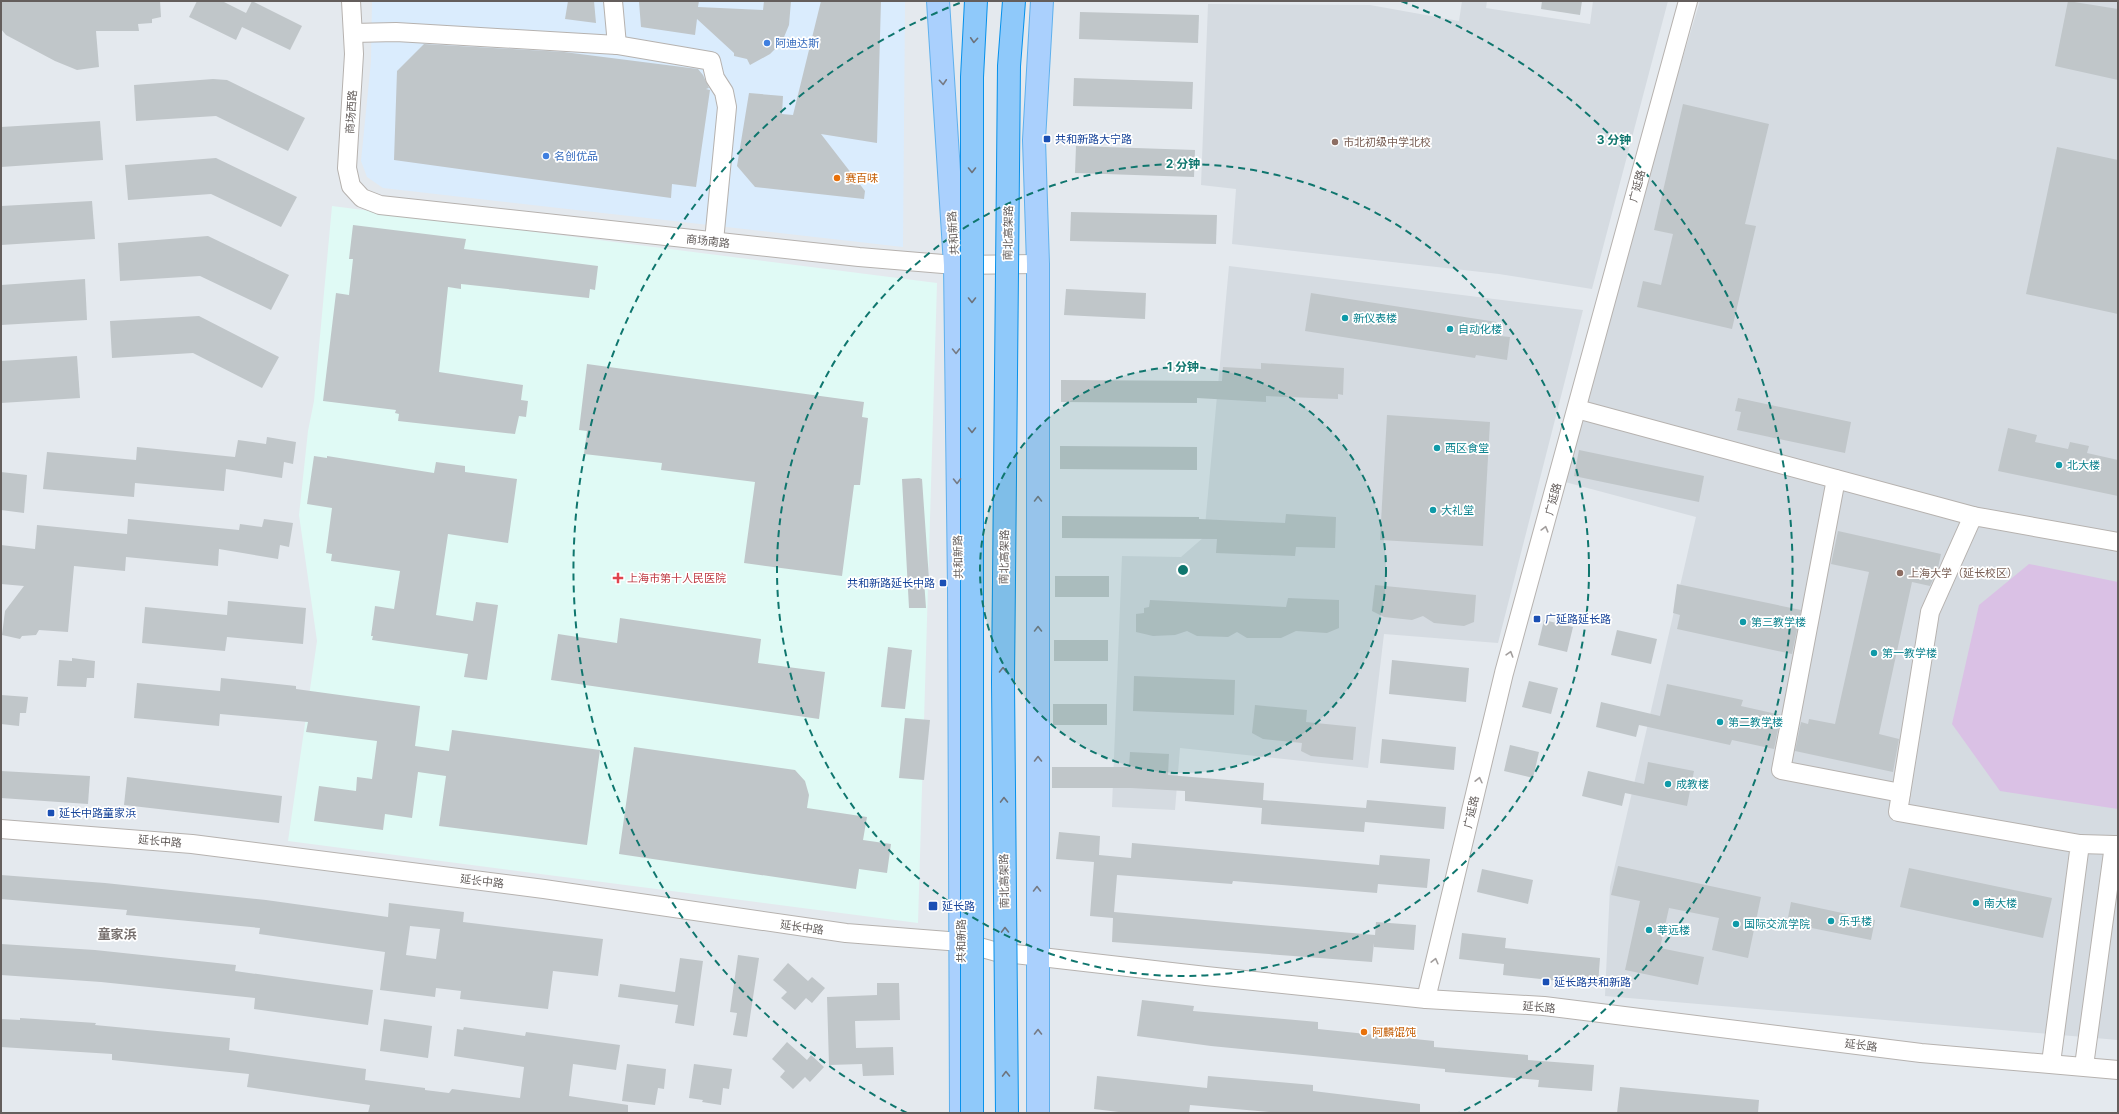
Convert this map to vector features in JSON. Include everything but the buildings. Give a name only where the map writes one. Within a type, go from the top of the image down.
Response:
[{"type":"highway","points":[[972,1113],[972,77],[976,1]]},
{"type":"highway","name":"南北高架路","points":[[1007,1113],[1003,682],[1009,66],[1014,1]]},
{"type":"main road","name":"共和新路","points":[[938,1],[955,265],[961,942],[961,1113]]},
{"type":"main road","points":[[1038,1113],[1038,264],[1034,140],[1042,1]]},
{"type":"street","name":"商场西路","points":[[351,1],[354,54],[352,112],[347,168],[351,186],[362,198],[380,205]]},
{"type":"street","points":[[613,1],[617,45]]},
{"type":"street","name":"广延路","points":[[1426,999],[1504,673],[1688,1]]},
{"type":"street","points":[[353,33],[396,32],[617,45],[711,61],[715,78],[724,92],[727,107],[714,241]]},
{"type":"street","name":"商场南路","points":[[380,205],[955,265],[1038,264]]},
{"type":"street","points":[[1577,409],[1973,516],[2118,542]]},
{"type":"street","points":[[1836,479],[1781,770],[1901,793]]},
{"type":"street","points":[[1973,516],[1930,612],[1898,812],[2080,844],[2116,845],[2084,1066]]},
{"type":"street","name":"延长中路","points":[[1,829],[192,844],[544,889],[846,933],[961,942]]},
{"type":"street","points":[[2051,1063],[2080,844]]},
{"type":"street","name":"延长路","points":[[961,942],[997,952],[1426,999],[1544,1006],[1921,1053],[2051,1063],[2118,1070]]},
{"type":"shaded area","points":[[372,1],[905,1],[903,247],[383,188],[367,177],[361,161],[371,61]]},
{"type":"shaded area","points":[[1462,1],[1487,1],[1486,8],[1590,24],[1593,1],[1668,1],[1592,289],[1499,274],[1232,244],[1236,189],[1201,185],[1208,4],[1370,5],[1459,21]]},
{"type":"shaded area","name":"上海大学（延长校区）","points":[[1700,1],[2118,1],[2118,1040],[1605,996],[1610,887],[1696,517],[1565,482],[1665,116]]},
{"type":"shaded area","name":"上海市第十人民医院","points":[[332,206],[937,283],[918,923],[288,841],[317,641],[299,515],[308,431],[314,401]]},
{"type":"shaded area","points":[[1229,266],[1583,310],[1498,643],[1384,634],[1368,768],[1180,748],[1175,810],[1112,807],[1122,556],[1181,557],[1204,537]]},
{"type":"shaded area","points":[[2029,564],[2118,582],[2118,809],[2000,791],[1952,724],[1979,605]]},
{"type":"place","name":"阿迪达斯","points":[[767,43]]},
{"type":"place","name":"共和新路大宁路","points":[[1047,139]]},
{"type":"place","name":"市北初级中学北校","points":[[1335,142]]},
{"type":"place","name":"名创优品","points":[[546,156]]},
{"type":"place","name":"赛百味","points":[[837,178]]},
{"type":"place","name":"新仪表楼","points":[[1345,318]]},
{"type":"place","name":"自动化楼","points":[[1450,329]]},
{"type":"place","name":"西区食堂","points":[[1437,448]]},
{"type":"place","name":"北大楼","points":[[2059,465]]},
{"type":"place","name":"大礼堂","points":[[1433,510]]},
{"type":"place","name":"上海大学（延长校区）","points":[[1900,573]]},
{"type":"place","name":"上海市第十人民医院","points":[[618,578]]},
{"type":"place","name":"共和新路延长中路","points":[[943,583]]},
{"type":"place","name":"广延路延长路","points":[[1537,619]]},
{"type":"place","name":"第三教学楼","points":[[1743,622]]},
{"type":"place","name":"第一教学楼","points":[[1874,653]]},
{"type":"place","name":"第二教学楼","points":[[1720,722]]},
{"type":"place","name":"成教楼","points":[[1668,784]]},
{"type":"place","name":"延长中路童家浜","points":[[51,813]]},
{"type":"place","name":"南大楼","points":[[1976,903]]},
{"type":"place","name":"延长路","points":[[933,906]]},
{"type":"place","name":"乐乎楼","points":[[1831,921]]},
{"type":"place","name":"国际交流学院","points":[[1736,924]]},
{"type":"place","name":"莘远楼","points":[[1649,930]]},
{"type":"place","name":"延长路共和新路","points":[[1546,982]]},
{"type":"place","name":"阿麟馄饨","points":[[1364,1032]]},
{"type":"district","name":"童家浜","points":[[117,934]]}]
